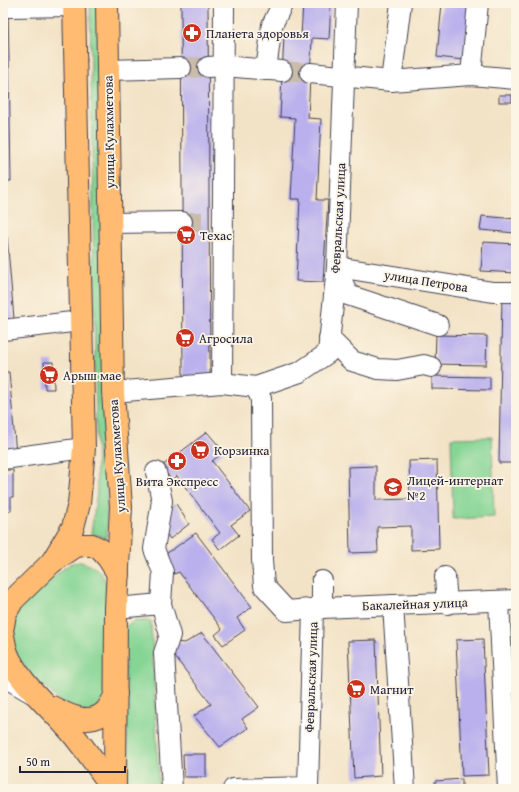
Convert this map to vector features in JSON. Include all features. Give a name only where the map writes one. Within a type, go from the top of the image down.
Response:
[{"type":"main road","name":"улица Кулахметова","points":[[107,3],[113,392],[122,507],[116,608],[114,789]]},
{"type":"main road","points":[[52,562],[74,527],[79,504],[84,448],[74,5]]},
{"type":"main road","points":[[3,626],[8,601],[52,562],[76,546],[92,545],[100,550],[108,558],[118,574]]},
{"type":"main road","points":[[3,635],[7,654],[17,671],[70,732],[114,789]]},
{"type":"main road","points":[[41,700],[69,716],[83,720],[96,718],[107,710],[116,694]]},
{"type":"street","points":[[222,383],[216,222],[216,67],[224,3]]},
{"type":"street","points":[[216,67],[274,71],[272,25],[283,3]]},
{"type":"street","name":"Февральская улица","points":[[113,392],[222,383],[256,387],[300,372],[328,353],[337,267],[347,3]]},
{"type":"street","points":[[391,81],[401,3]]},
{"type":"street","points":[[471,75],[478,3]]},
{"type":"street","points":[[8,7],[74,5]]},
{"type":"street","points":[[108,70],[181,68]]},
{"type":"street","points":[[310,73],[391,81],[471,75],[516,79]]},
{"type":"street","points":[[110,223],[182,222]]},
{"type":"street","points":[[337,267],[348,295],[438,325]]},
{"type":"street","name":"улица Петрова","points":[[337,267],[493,292],[516,292]]},
{"type":"street","points":[[3,330],[81,321]]},
{"type":"street","points":[[329,338],[352,362],[384,369],[397,370],[424,365],[431,367]]},
{"type":"street","name":"Февральская улица","points":[[233,789],[308,788],[318,608],[287,611],[264,586],[262,560],[261,399],[256,387]]},
{"type":"street","points":[[3,459],[84,448]]},
{"type":"street","points":[[156,472],[162,501],[154,549],[163,572],[161,604],[170,635],[164,653],[172,789]]},
{"type":"street","points":[[445,576],[447,604]]},
{"type":"street","points":[[318,608],[322,581]]},
{"type":"street","points":[[508,601],[508,789]]},
{"type":"street","name":"Бакалейная улица","points":[[318,608],[508,601]]},
{"type":"street","points":[[116,608],[161,604]]},
{"type":"street","points":[[393,605],[405,789]]},
{"type":"street","points":[[3,676],[41,700]]},
{"type":"green space","points":[[90,3],[101,3],[107,538],[91,534],[97,492]]},
{"type":"green space","points":[[492,437],[494,517],[453,519],[451,438]]},
{"type":"green space","points":[[81,562],[100,572],[106,584],[106,696],[91,714],[59,701],[47,688],[36,682],[13,650],[10,621],[23,600],[43,587],[72,563]]},
{"type":"green space","points":[[135,621],[151,621],[159,785],[131,784],[128,780],[124,631],[126,626]]},
{"type":"building","points":[[3,3],[8,3],[11,181],[3,181]]},
{"type":"building","points":[[181,3],[208,3],[210,377],[183,377]]},
{"type":"building","points":[[303,3],[331,3],[329,39],[312,38],[308,118],[321,119],[317,200],[328,200],[323,282],[296,281],[300,199],[291,199],[295,118],[280,117],[284,36],[301,36]]},
{"type":"building","points":[[442,3],[470,3],[464,60],[437,57]]},
{"type":"building","points":[[499,95],[512,95],[512,102],[499,102]]},
{"type":"building","points":[[482,216],[516,219],[516,233],[480,230]]},
{"type":"building","points":[[3,237],[7,237],[14,319],[3,319]]},
{"type":"building","points":[[483,242],[516,244],[516,273],[481,271]]},
{"type":"building","points":[[502,296],[516,296],[514,463],[499,463]]},
{"type":"building","points":[[436,335],[487,336],[486,365],[435,364]]},
{"type":"building","name":"Арыш мае","points":[[44,362],[53,362],[54,389],[45,389]]},
{"type":"building","points":[[3,372],[9,372],[16,454],[3,455]]},
{"type":"building","points":[[432,376],[490,377],[490,390],[432,389]]},
{"type":"building","points":[[207,432],[224,452],[212,461],[250,511],[231,525],[239,535],[220,550],[212,539],[220,533],[177,476],[171,480],[162,466]]},
{"type":"building","points":[[437,460],[439,549],[411,550],[411,526],[377,527],[378,552],[350,553],[348,467],[376,466],[376,500],[410,499],[409,461]]},
{"type":"building","points":[[3,470],[13,470],[13,497],[11,497],[11,511],[3,511]]},
{"type":"building","points":[[176,504],[189,524],[170,539],[161,526],[164,512]]},
{"type":"building","points":[[196,533],[252,607],[237,618],[245,630],[223,645],[215,635],[222,629],[179,572],[174,574],[163,556]]},
{"type":"building","points":[[202,633],[259,707],[242,719],[248,728],[220,747],[194,716],[211,704],[172,653],[173,642],[185,643]]},
{"type":"building","points":[[483,639],[489,775],[462,776],[456,640]]},
{"type":"building","points":[[376,640],[381,776],[354,778],[348,641]]},
{"type":"building","points":[[183,754],[206,754],[206,777],[184,777]]},
{"type":"building","points":[[462,779],[462,789],[435,789],[435,781]]},
{"type":"tunnel","points":[[181,68],[208,67]]},
{"type":"tunnel","points":[[282,71],[310,73]]},
{"type":"tunnel","points":[[182,222],[209,222]]},
{"type":"place","name":"Планета здоровья","points":[[192,33]]},
{"type":"place","name":"Техас","points":[[186,235]]},
{"type":"place","name":"Агросила","points":[[185,338]]},
{"type":"place","name":"Арыш мае","points":[[49,375]]},
{"type":"place","name":"Корзинка","points":[[200,450]]},
{"type":"place","name":"Вита Экспресс","points":[[177,461]]},
{"type":"place","name":"Лицей-интернат №2","points":[[393,487]]},
{"type":"place","name":"Магнит","points":[[356,689]]}]
